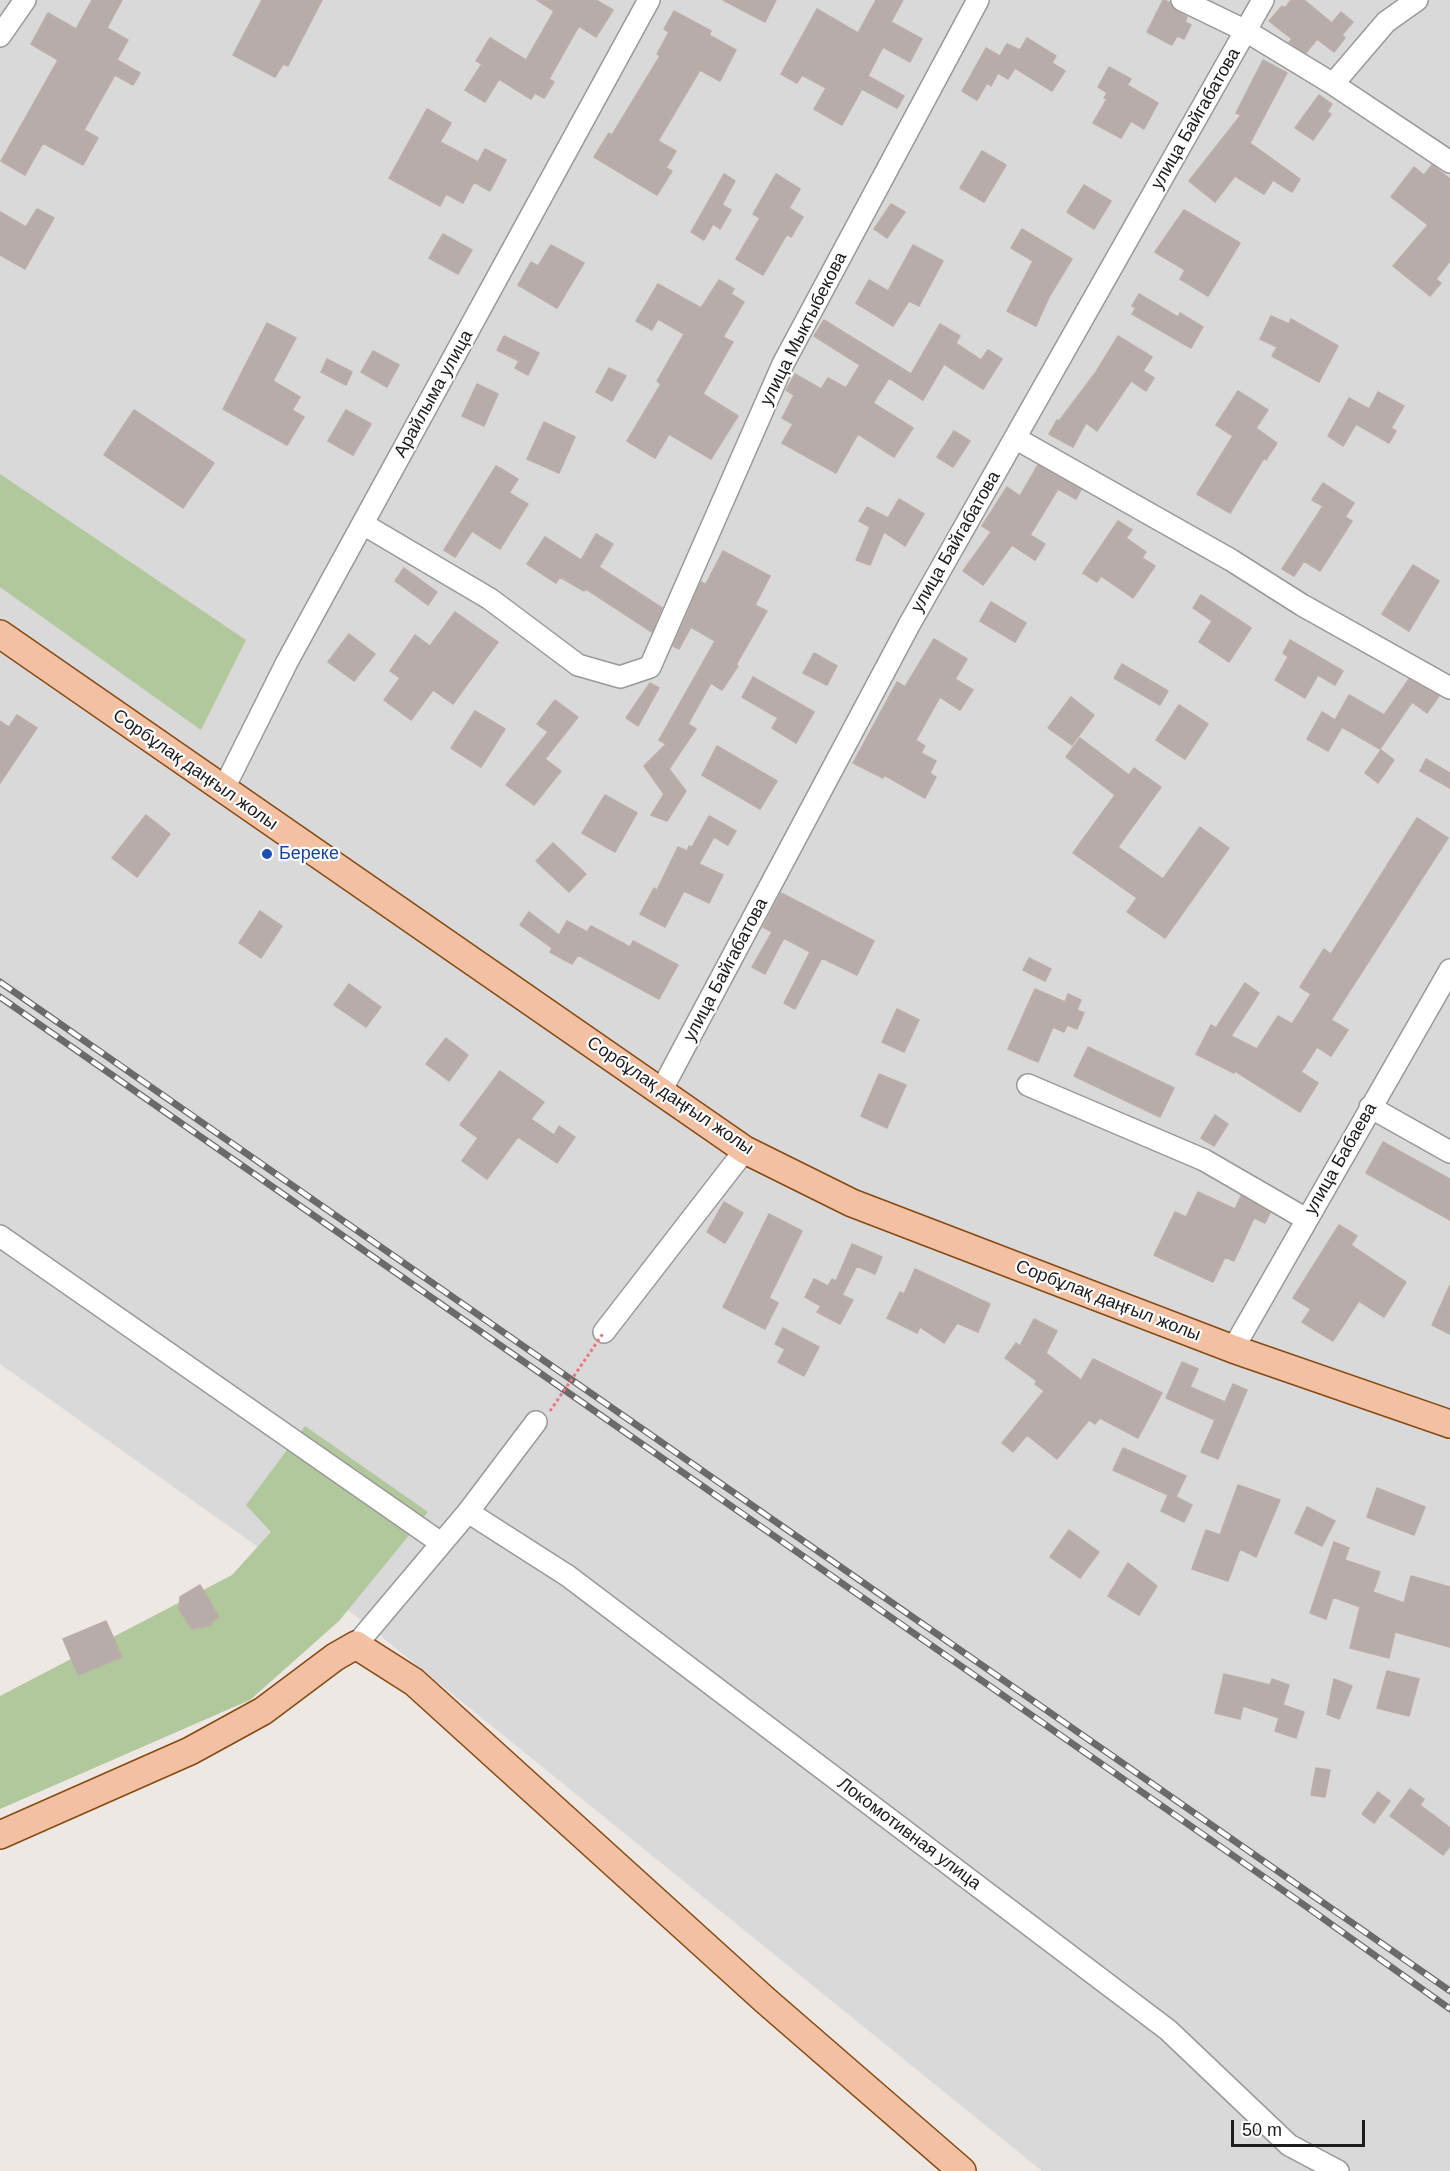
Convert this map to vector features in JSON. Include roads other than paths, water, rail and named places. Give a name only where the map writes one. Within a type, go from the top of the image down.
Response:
[{"type":"main road","name":"Сорбұлақ даңғыл жолы","points":[[0,634],[222,790],[745,1150],[852,1203],[1233,1349],[1450,1424]]},
{"type":"main road","points":[[0,1836],[190,1751],[263,1711],[334,1657],[357,1645],[414,1682],[766,2001],[962,2171]]},
{"type":"street","points":[[0,36],[25,0]]},
{"type":"street","name":"Арайлыма улица","points":[[222,790],[287,662],[649,0]]},
{"type":"street","name":"улица Мыктыбекова","points":[[363,524],[490,599],[578,665],[620,677],[650,667],[783,364],[978,0]]},
{"type":"street","points":[[1182,0],[1246,31],[1333,84],[1450,162]]},
{"type":"street","name":"улица Байгабатова","points":[[662,1091],[909,625],[1263,0]]},
{"type":"street","points":[[1333,84],[1386,22],[1417,0]]},
{"type":"street","points":[[1015,438],[1231,560],[1302,605],[1450,688]]},
{"type":"street","name":"улица Бабаева","points":[[1233,1349],[1450,970]]},
{"type":"street","points":[[1028,1084],[1204,1160],[1306,1219]]},
{"type":"street","points":[[1370,1107],[1450,1152]]},
{"type":"street","points":[[604,1332],[745,1150]]},
{"type":"street","points":[[0,1236],[441,1543]]},
{"type":"street","points":[[357,1645],[468,1512],[543,1417]]},
{"type":"street","name":"Локомотивная улица","points":[[468,1512],[568,1576],[1167,2030],[1288,2145],[1338,2171]]},
{"type":"railway","points":[[0,982],[1450,1991]]},
{"type":"railway","points":[[0,997],[1307,1907],[1450,2009]]},
{"type":"place","name":"Береке","points":[[267,854]]}]
